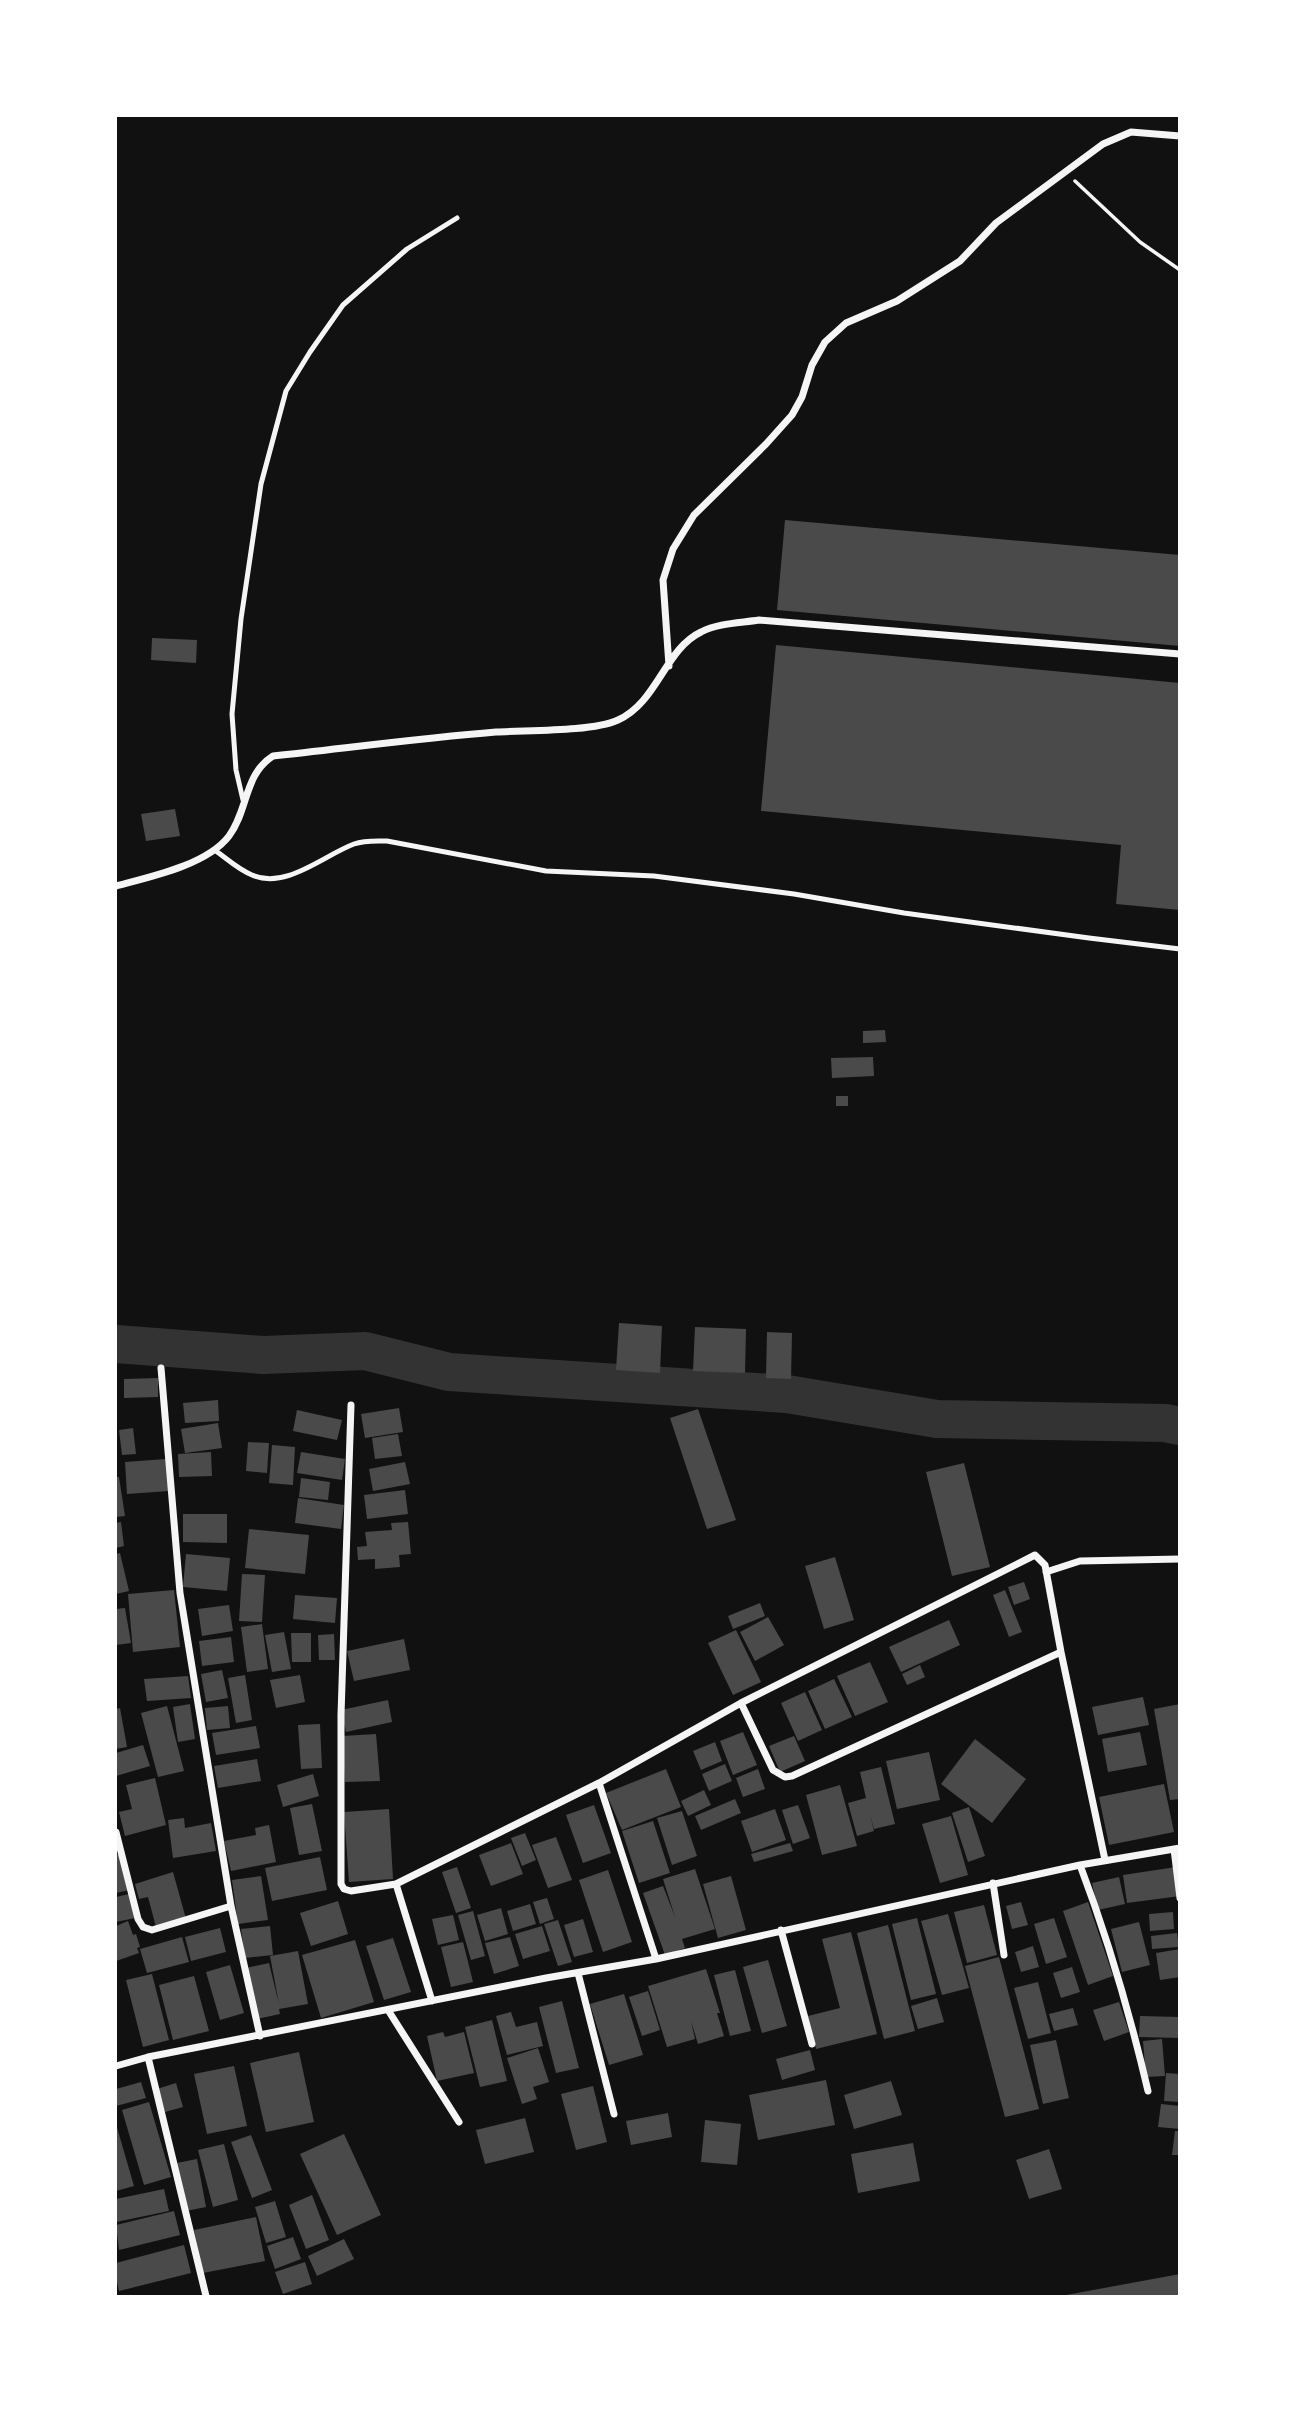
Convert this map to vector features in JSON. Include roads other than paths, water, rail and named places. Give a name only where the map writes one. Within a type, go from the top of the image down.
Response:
[{"type":"street","points":[[669,666],[663,580],[673,549],[694,515],[792,415],[802,397],[812,365],[825,342],[846,323],[897,301],[960,261],[996,223],[1102,144],[1131,132],[1180,136]]},
{"type":"street","points":[[116,886],[160,875],[216,850],[231,834],[250,783],[260,767],[273,756],[495,732],[599,725],[618,720],[635,711],[684,645],[700,632],[718,626],[759,620],[1180,654]]},
{"type":"street","points":[[161,1368],[180,1593],[231,1906],[260,2035]]},
{"type":"street","points":[[351,1405],[341,1715],[341,1884],[344,1889],[351,1891],[396,1884],[599,1783],[741,1703],[1035,1555],[1043,1561],[1046,1572],[1060,1651],[1105,1860]]},
{"type":"street","points":[[1046,1572],[1080,1562],[1180,1559]]},
{"type":"street","points":[[741,1703],[773,1770],[785,1777],[792,1776],[1060,1651]]},
{"type":"street","points":[[599,1783],[656,1959]]},
{"type":"street","points":[[116,1832],[140,1924],[152,1930],[231,1906]]},
{"type":"street","points":[[116,2066],[148,2057],[656,1959],[1105,1860],[1177,1849],[1180,1898]]},
{"type":"street","points":[[1080,1865],[1110,1945],[1137,2040],[1148,2091]]},
{"type":"street","points":[[396,1884],[432,2001]]},
{"type":"street","points":[[993,1884],[1004,1955]]},
{"type":"street","points":[[781,1930],[812,2043]]},
{"type":"street","points":[[578,1973],[614,2113]]},
{"type":"street","points":[[388,2010],[459,2122]]},
{"type":"street","points":[[148,2057],[206,2297]]},
{"type":"lane","points":[[243,800],[236,770],[232,714],[241,619],[261,484],[286,391],[343,305],[407,249],[457,218]]},
{"type":"lane","points":[[216,850],[254,877],[270,880],[325,860],[354,844],[370,840],[387,841],[546,872],[654,876],[794,894],[904,913],[1089,939],[1180,949]]},
{"type":"waterway","points":[[116,1344],[263,1355],[365,1351],[449,1372],[787,1394],[937,1419],[1165,1423],[1180,1426]]}]
